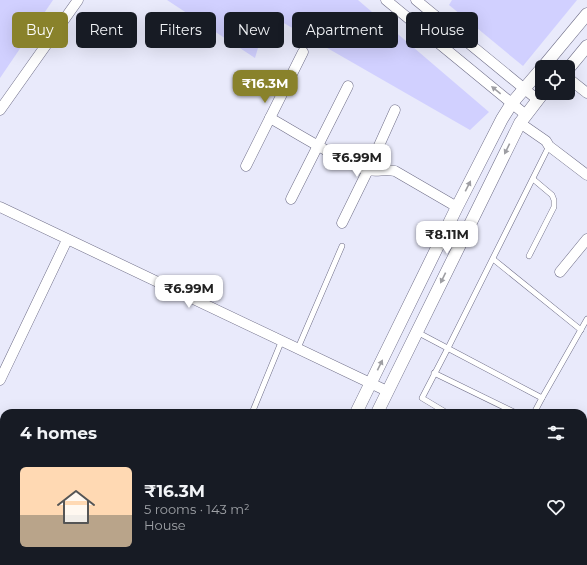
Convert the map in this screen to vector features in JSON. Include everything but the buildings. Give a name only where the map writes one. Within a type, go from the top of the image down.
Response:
[{"type":"street","points":[[0,109],[78,0]]},
{"type":"street","points":[[386,0],[512,103],[523,119],[546,141],[549,146],[587,175]]},
{"type":"street","points":[[405,16],[416,0],[524,88],[535,94]]},
{"type":"street","points":[[552,60],[587,14]]},
{"type":"street","points":[[575,61],[587,46]]},
{"type":"street","points":[[246,166],[303,52]]},
{"type":"street","points":[[358,409],[502,119],[512,103],[535,77]]},
{"type":"street","points":[[575,83],[587,92]]},
{"type":"street","points":[[291,199],[348,86]]},
{"type":"street","points":[[379,409],[416,332],[523,119],[539,100]]},
{"type":"street","points":[[342,223],[395,110]]},
{"type":"street","points":[[270,118],[356,166],[368,170],[395,171],[457,207]]},
{"type":"street","points":[[0,207],[387,391]]},
{"type":"street","points":[[560,272],[587,239]]},
{"type":"street","points":[[0,380],[67,240]]},
{"type":"lane","points":[[440,409],[422,398],[549,146]]},
{"type":"lane","points":[[528,256],[554,207],[552,195],[533,179]]},
{"type":"lane","points":[[298,348],[342,246]]},
{"type":"lane","points":[[493,259],[581,330]]},
{"type":"lane","points":[[536,409],[587,319]]},
{"type":"lane","points":[[416,332],[542,398]]},
{"type":"lane","points":[[254,409],[282,340]]},
{"type":"lane","points":[[434,373],[508,409]]},
{"type":"shaded area","points":[[0,0],[53,0],[45,12],[12,12],[12,48],[20,48],[0,78]]},
{"type":"shaded area","points":[[167,0],[358,0],[372,12],[292,12],[292,28],[284,23],[284,12],[224,12],[224,38],[216,32],[216,12],[185,12]]},
{"type":"shaded area","points":[[452,0],[577,0],[523,66],[478,29],[478,12],[457,12],[449,5]]},
{"type":"shaded area","points":[[398,34],[406,41],[406,48],[414,48],[489,112],[470,130],[327,48],[398,48]]},
{"type":"shaded area","points":[[240,48],[258,48],[255,58]]}]
